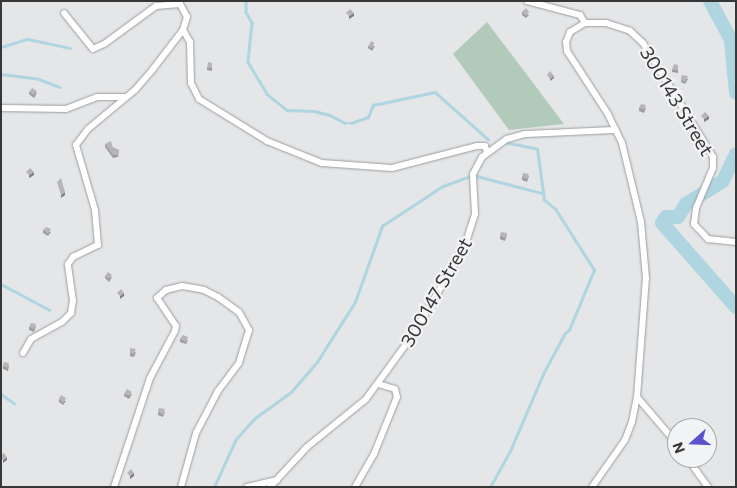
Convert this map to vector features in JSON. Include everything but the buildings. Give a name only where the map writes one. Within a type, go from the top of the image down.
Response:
[{"type":"street","points":[[527,1],[580,15],[585,23],[570,32],[566,42],[567,51],[616,130],[633,180],[641,222],[646,278],[637,397],[625,440],[592,487]]},
{"type":"street","points":[[23,353],[31,339],[62,322],[71,313],[73,301],[68,264],[73,257],[96,247],[98,243],[94,210],[76,145],[88,129],[126,97],[183,30],[185,8],[178,3],[163,4],[150,8],[104,44],[93,49],[64,13]]},
{"type":"street","name":"300143 Street","points":[[585,23],[606,23],[630,31],[651,54],[679,105],[713,157],[711,174],[696,208],[694,224],[708,239],[736,242]]},
{"type":"street","points":[[183,30],[190,42],[192,89],[199,99],[268,141],[322,163],[392,168],[477,146],[485,146],[487,152]]},
{"type":"street","points":[[1,108],[66,109],[97,97],[126,97]]},
{"type":"street","name":"300147 Street","points":[[270,487],[307,447],[366,399],[379,384],[464,248],[474,214],[474,169],[487,152],[507,139],[524,134],[616,130]]},
{"type":"street","points":[[114,487],[150,378],[175,331],[176,326],[158,298],[166,290],[182,286],[204,290],[218,297],[239,312],[249,330],[239,363],[218,391],[196,433],[181,487]]},
{"type":"street","points":[[355,487],[374,454],[397,397],[395,389],[379,384]]},
{"type":"street","points":[[637,397],[667,432]]},
{"type":"street","points":[[694,468],[708,487]]},
{"type":"street","points":[[247,487],[277,480]]},
{"type":"green space","points":[[487,22],[564,124],[509,130],[453,54]]},
{"type":"waterway","points":[[246,1],[246,12],[252,23],[248,62],[267,94],[287,110],[314,111],[330,115],[345,123],[351,123],[368,117],[373,105],[435,92],[488,139]]},
{"type":"waterway","points":[[710,1],[731,40],[736,93]]},
{"type":"waterway","points":[[1,47],[28,39],[70,48]]},
{"type":"waterway","points":[[1,74],[39,79],[60,87]]},
{"type":"waterway","points":[[490,487],[510,451],[544,372],[565,333],[569,330],[594,270],[555,209],[544,200],[537,149],[507,143]]},
{"type":"waterway","points":[[736,154],[723,181],[686,204],[678,217],[666,217],[662,223],[736,307]]},
{"type":"waterway","points":[[477,176],[542,193]]},
{"type":"waterway","points":[[214,487],[236,439],[255,418],[291,392],[317,362],[355,302],[382,226],[443,186],[468,177]]},
{"type":"waterway","points":[[1,284],[50,310]]},
{"type":"waterway","points":[[1,394],[14,403]]}]
